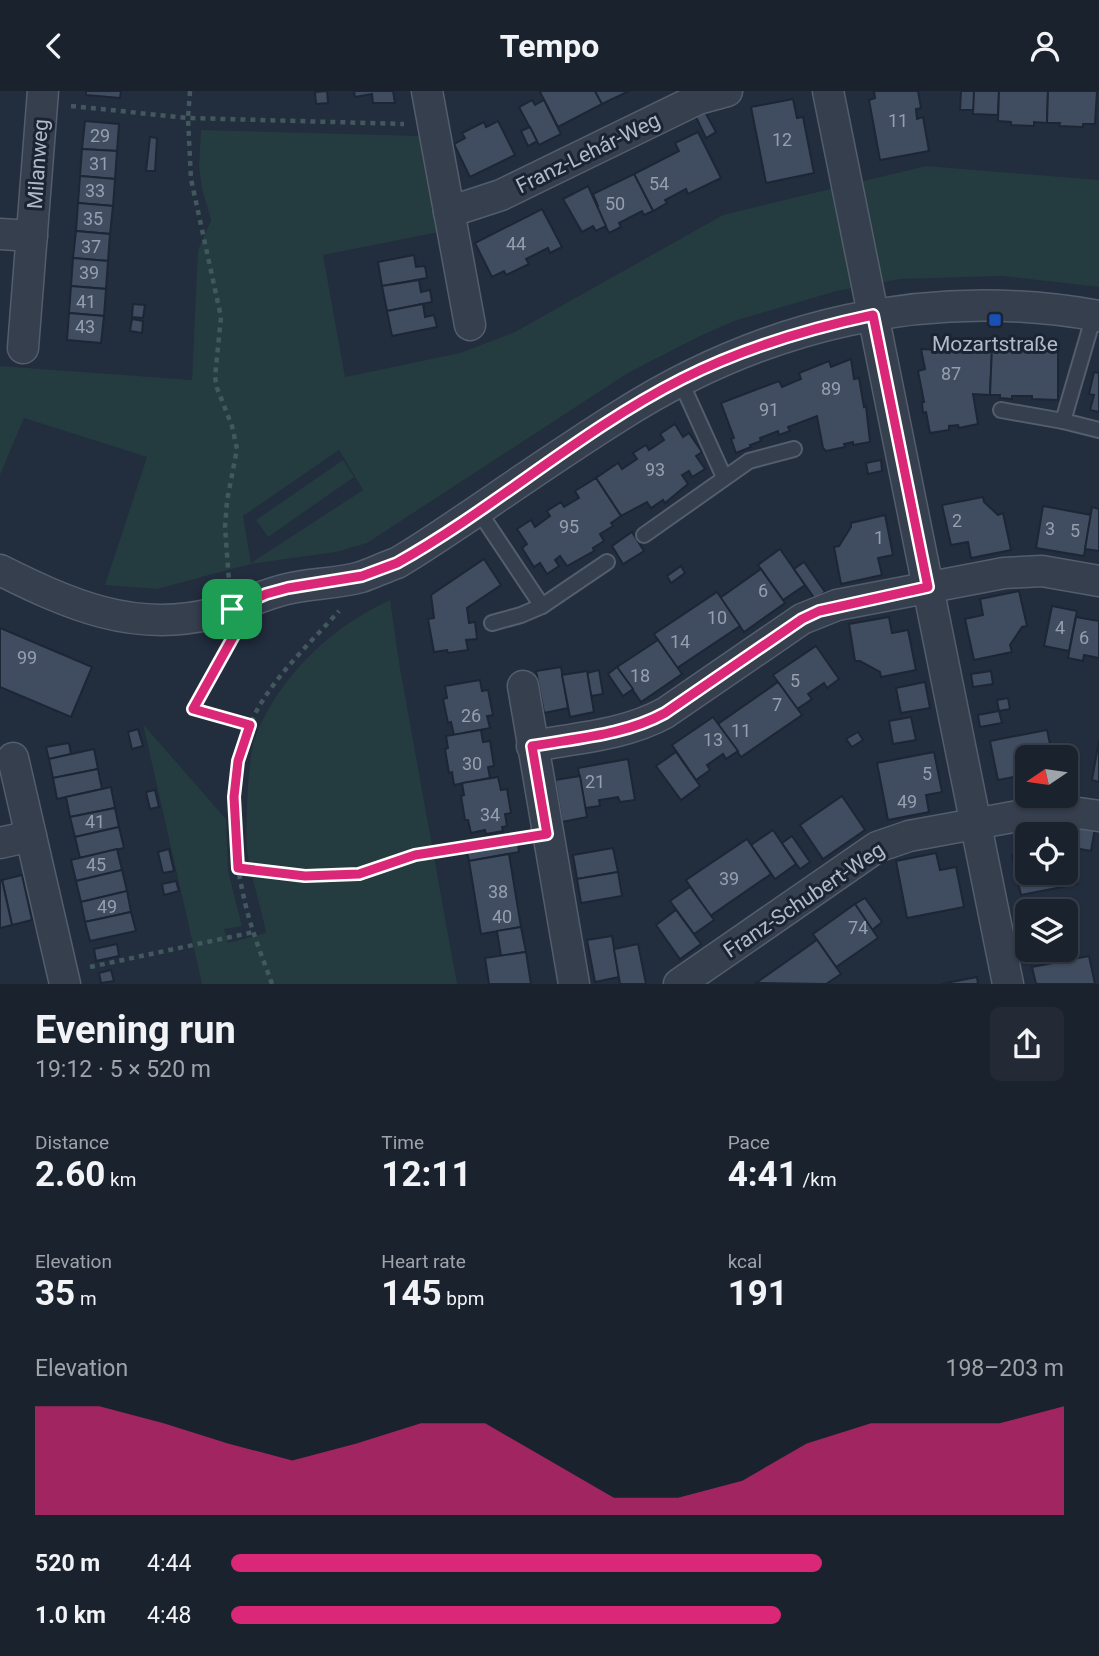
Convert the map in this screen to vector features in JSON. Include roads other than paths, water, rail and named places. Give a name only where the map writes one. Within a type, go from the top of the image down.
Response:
[{"type":"street","points":[[427,91],[470,325]]},
{"type":"street","name":"Franz-Lehár-Weg","points":[[449,212],[501,195],[698,99],[727,91]]},
{"type":"street","points":[[828,91],[1008,984]]},
{"type":"street","name":"Milanweg","points":[[23,348],[43,97]]},
{"type":"street","name":"Milanweg","points":[[0,234],[32,236]]},
{"type":"street","points":[[0,570],[67,602],[108,614],[168,621],[208,615],[232,609],[266,594],[288,588],[346,580],[397,563],[616,418],[680,380],[766,343],[818,327],[873,315],[933,307],[996,305],[1096,315]]},
{"type":"street","points":[[532,746],[623,731],[645,724],[802,619],[819,611],[928,587],[1025,571],[1099,581]]},
{"type":"street","points":[[523,686],[574,984]]},
{"type":"street","points":[[13,758],[63,978]]},
{"type":"street","name":"Franz-Schubert-Weg","points":[[679,984],[877,847],[909,836],[976,822],[1058,810],[1099,816]]},
{"type":"street","points":[[0,843],[30,836]]},
{"type":"lane","points":[[1063,421],[1096,315]]},
{"type":"lane","points":[[680,380],[724,477]]},
{"type":"lane","points":[[1001,410],[1099,430]]},
{"type":"lane","points":[[644,535],[749,461],[794,449]]},
{"type":"lane","points":[[478,510],[542,606]]},
{"type":"lane","points":[[492,623],[542,606],[607,562]]},
{"type":"place","name":"Mozartstraße","points":[[995,320]]}]
